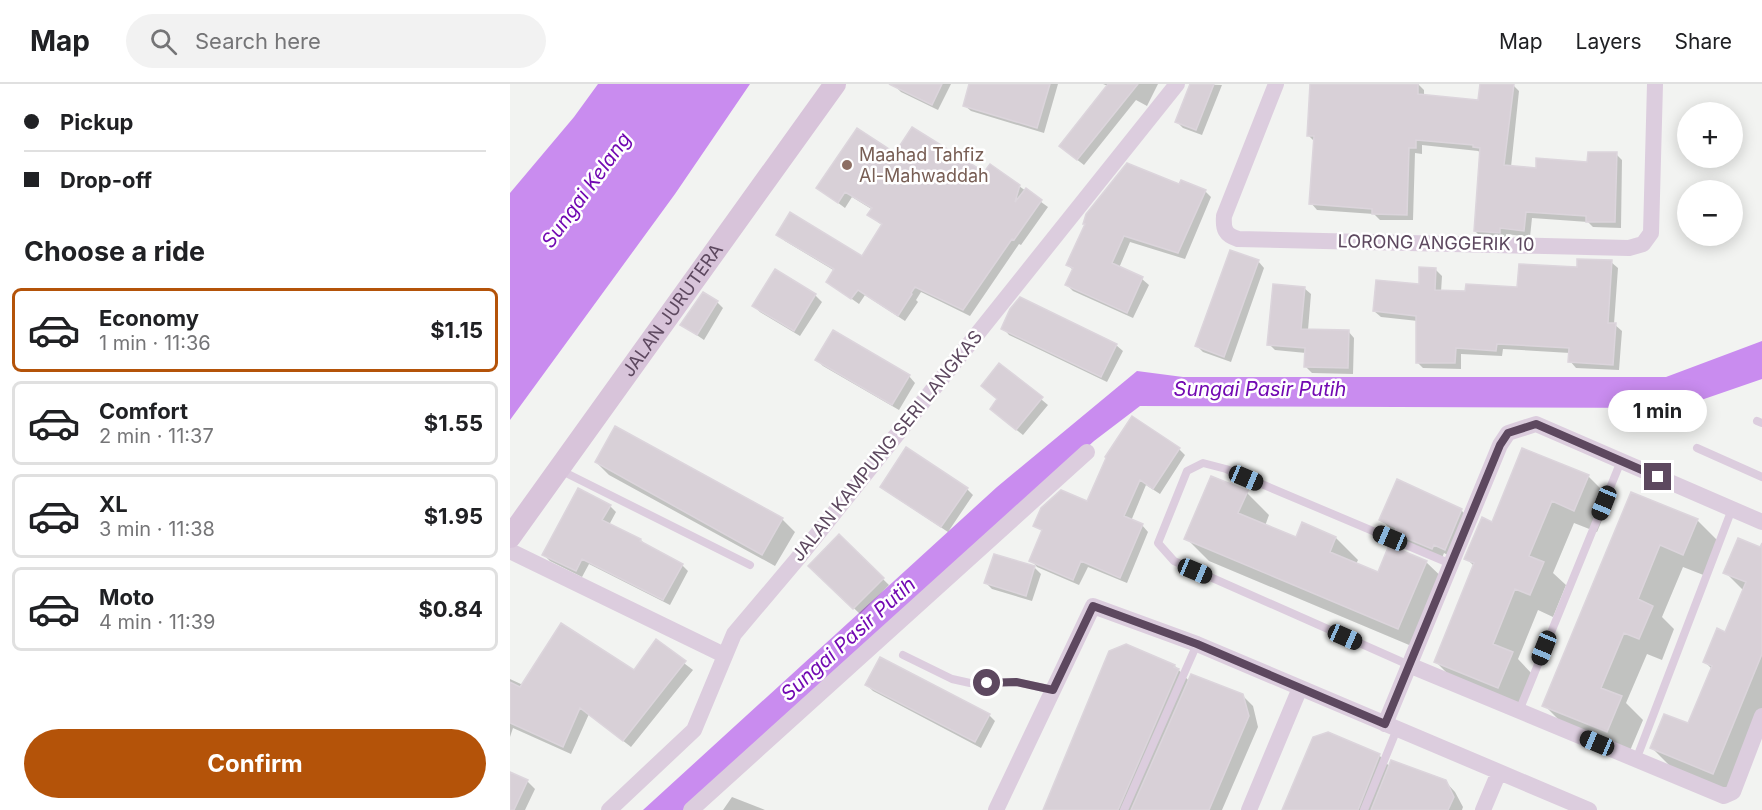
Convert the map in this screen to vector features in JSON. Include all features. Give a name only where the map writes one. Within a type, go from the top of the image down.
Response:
[{"type":"street","name":"JALAN JURUTERA","points":[[510,537],[836,84]]},
{"type":"street","name":"JALAN KAMPUNG SERI LANGKAS","points":[[609,810],[694,730],[734,634],[799,557],[1176,84]]},
{"type":"street","name":"LORONG ANGGERIK 10","points":[[1276,84],[1224,216],[1223,228],[1229,236],[1238,239],[1629,248],[1643,244],[1651,233],[1655,84]]},
{"type":"street","points":[[1391,727],[1409,665],[1500,445],[1508,433],[1536,424],[1762,522]]},
{"type":"street","points":[[691,810],[1087,452]]},
{"type":"street","points":[[510,551],[724,655]]},
{"type":"street","points":[[996,810],[1093,606],[1197,644],[1589,810]]},
{"type":"street","points":[[1409,665],[1724,796],[1733,792],[1762,716]]},
{"type":"street","points":[[1249,810],[1300,688]]},
{"type":"street","points":[[1483,810],[1499,772]]},
{"type":"lane","points":[[1697,448],[1762,477]]},
{"type":"lane","points":[[1519,711],[1621,461]]},
{"type":"lane","points":[[1409,665],[1173,561],[1158,543],[1187,471],[1203,463],[1226,469],[1451,564]]},
{"type":"lane","points":[[559,469],[750,565]]},
{"type":"lane","points":[[1636,759],[1732,509]]},
{"type":"lane","points":[[1124,810],[1197,644]]},
{"type":"lane","points":[[903,655],[952,680],[970,683],[1016,682],[1053,690]]},
{"type":"lane","points":[[1364,810],[1391,727]]},
{"type":"water","name":"Sungai Kelang","points":[[598,84],[750,84],[675,194],[510,420],[510,193],[574,117]]},
{"type":"water","name":"Sungai Pasir Putih","points":[[1762,341],[1762,379],[1678,408],[1140,406],[1094,441],[686,810],[643,810],[997,487],[1137,371],[1183,377],[1666,377]]},
{"type":"building","points":[[889,84],[942,84],[932,105]]},
{"type":"building","points":[[969,84],[1050,84],[1037,128],[963,106]]},
{"type":"building","points":[[1108,84],[1138,84],[1077,160],[1059,146]]},
{"type":"building","points":[[1190,84],[1214,84],[1196,130],[1175,122]]},
{"type":"building","points":[[1310,84],[1418,84],[1418,94],[1478,100],[1480,84],[1514,84],[1504,165],[1536,168],[1536,158],[1587,162],[1588,152],[1617,152],[1615,222],[1586,222],[1586,216],[1526,212],[1524,231],[1500,228],[1500,233],[1474,231],[1480,148],[1473,147],[1473,145],[1416,140],[1416,148],[1409,148],[1407,215],[1372,214],[1372,209],[1309,204],[1314,136],[1307,136]]},
{"type":"building","points":[[912,127],[984,172],[990,164],[1020,185],[1015,202],[1026,188],[1042,200],[963,310],[915,287],[898,316],[858,290],[851,299],[826,282],[834,269],[776,235],[790,212],[862,256],[882,224],[867,215],[872,208],[845,192],[838,203],[816,188],[857,128],[895,153]]},
{"type":"building","points":[[1127,163],[1179,184],[1181,180],[1206,190],[1178,253],[1124,236],[1112,263],[1143,277],[1127,313],[1065,285],[1073,268],[1066,265],[1085,224],[1083,224],[1086,214]]},
{"type":"building","points":[[1230,250],[1259,260],[1224,357],[1195,346]]},
{"type":"building","points":[[1577,259],[1612,260],[1608,323],[1616,323],[1613,365],[1568,362],[1569,348],[1497,344],[1496,351],[1456,348],[1455,363],[1416,363],[1416,316],[1373,311],[1376,280],[1419,284],[1419,267],[1436,268],[1435,290],[1465,291],[1466,284],[1517,287],[1519,264],[1577,267]]},
{"type":"building","points":[[775,269],[816,294],[794,331],[752,306]]},
{"type":"building","points":[[1273,284],[1305,287],[1301,329],[1349,330],[1348,368],[1304,367],[1305,348],[1267,345]]},
{"type":"building","points":[[703,292],[718,301],[697,335],[680,325]]},
{"type":"building","points":[[1020,297],[1117,344],[1101,377],[1001,329],[1010,309]]},
{"type":"building","points":[[833,330],[910,375],[892,405],[815,360]]},
{"type":"building","points":[[999,363],[1043,397],[1016,430],[990,409],[997,399],[981,386]]},
{"type":"building","points":[[1132,416],[1180,448],[1153,489],[1140,480],[1124,516],[1143,524],[1120,578],[1081,561],[1073,580],[1029,561],[1042,530],[1033,526],[1041,508],[1061,490],[1087,501],[1105,457]]},
{"type":"building","points":[[615,426],[783,518],[762,555],[595,462]]},
{"type":"building","points":[[906,447],[968,488],[941,527],[880,487]]},
{"type":"building","points":[[1522,448],[1589,475],[1574,511],[1552,501],[1529,556],[1544,562],[1530,595],[1515,589],[1493,644],[1513,652],[1498,688],[1434,662],[1474,563],[1464,559],[1482,517],[1492,522]]},
{"type":"building","points":[[1211,476],[1248,491],[1238,513],[1296,537],[1302,522],[1336,537],[1330,552],[1378,572],[1389,545],[1427,561],[1398,629],[1184,539]]},
{"type":"building","points":[[1397,479],[1462,509],[1445,550],[1434,545],[1432,549],[1394,533],[1396,528],[1379,520]]},
{"type":"building","points":[[578,488],[611,505],[602,520],[641,539],[640,541],[683,564],[663,600],[582,559],[576,571],[542,555]]},
{"type":"building","points":[[1631,492],[1698,519],[1683,555],[1660,545],[1638,599],[1653,606],[1639,639],[1624,633],[1601,688],[1622,696],[1607,732],[1542,706]]},
{"type":"building","points":[[839,534],[884,578],[853,609],[808,566]]},
{"type":"building","points":[[1738,538],[1760,547],[1762,543],[1762,654],[1713,774],[1650,748],[1664,714],[1688,723],[1712,666],[1703,662],[1717,628],[1725,632],[1746,582],[1723,573]]},
{"type":"building","points":[[994,554],[1035,566],[1026,596],[984,583]]},
{"type":"building","points":[[561,623],[634,670],[656,639],[686,661],[623,741],[580,708],[563,747],[510,723],[510,682],[520,687]]},
{"type":"building","points":[[1126,644],[1175,665],[1174,667],[1179,669],[1118,810],[1043,810],[1109,651]]},
{"type":"building","points":[[880,657],[990,714],[975,742],[865,685]]},
{"type":"building","points":[[1191,674],[1243,694],[1249,716],[1209,810],[1131,810]]},
{"type":"building","points":[[1328,732],[1380,754],[1358,810],[1282,810],[1313,737]]},
{"type":"building","points":[[1391,760],[1446,780],[1454,797],[1448,810],[1371,810]]},
{"type":"building","points":[[510,772],[528,780],[514,810],[510,810]]},
{"type":"place","name":"Maahad Tahfiz Al-Mahwaddah","points":[[847,165]]},
{"type":"route","points":[[987,683],[1016,682],[1053,690],[1093,606],[1197,644],[1385,724],[1500,445],[1508,433],[1536,424],[1658,477]]}]
